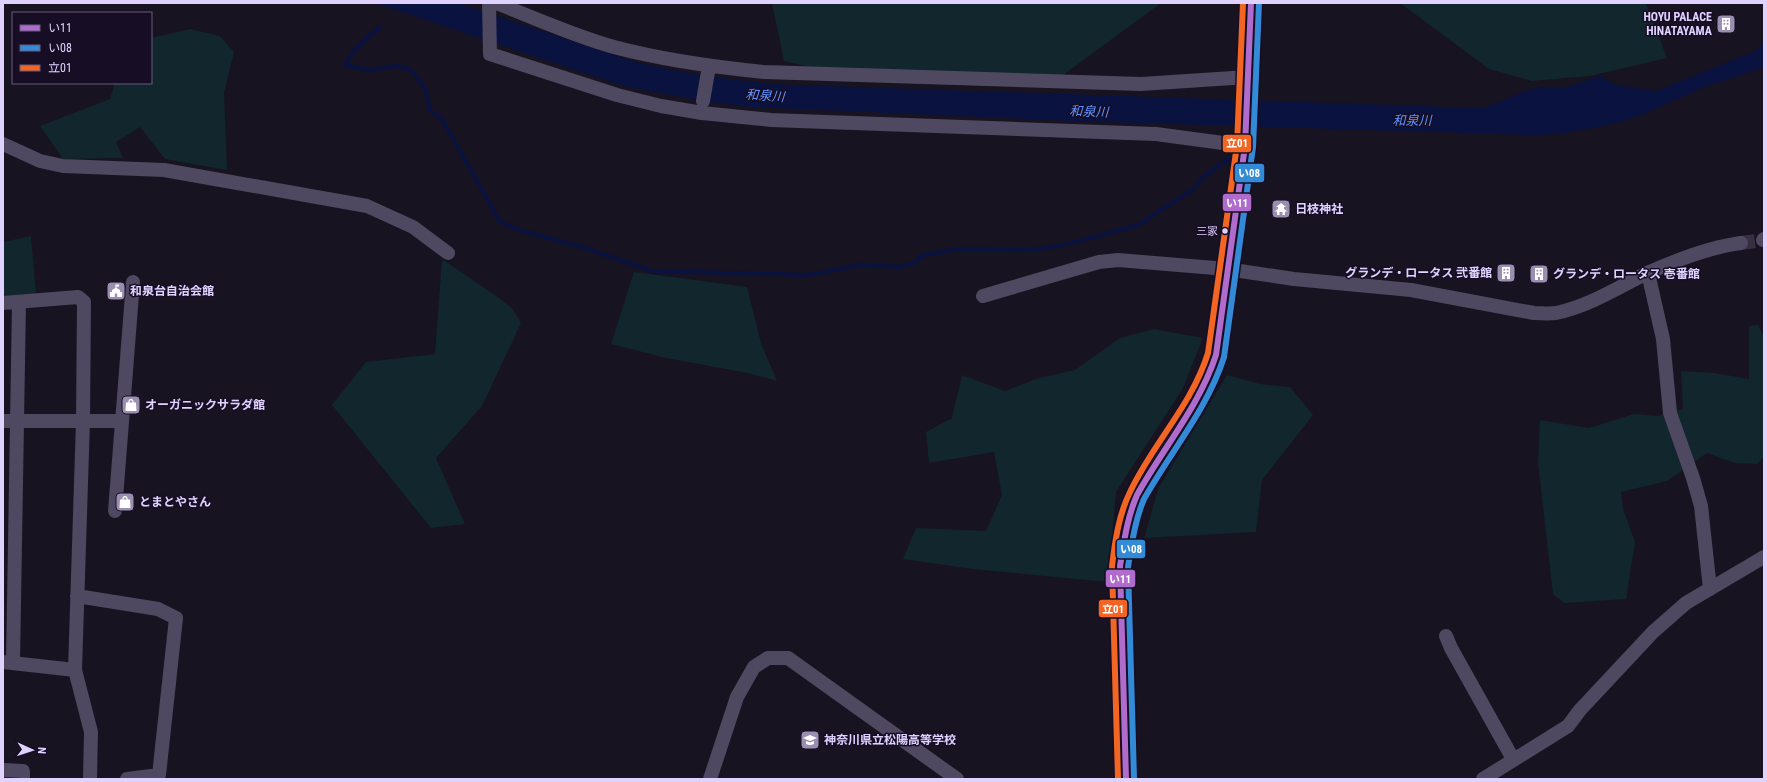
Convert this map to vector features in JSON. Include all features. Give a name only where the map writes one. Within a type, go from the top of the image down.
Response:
[{"type":"street","points":[[1126,779],[1120,566],[1124,541],[1128,520],[1136,496],[1193,407],[1207,380],[1216,355],[1245,146],[1251,3]]},
{"type":"street","points":[[1245,146],[1156,134],[770,120],[702,113],[661,106],[618,95],[539,71],[490,54],[491,8],[612,46],[708,71],[1141,84],[1248,77]]},
{"type":"street","points":[[703,101],[708,71]]},
{"type":"street","points":[[3,144],[40,161],[63,166],[164,170],[367,206],[413,227],[448,253]]},
{"type":"street","points":[[983,296],[1100,262],[1118,260],[1227,269],[1294,279],[1411,290],[1534,313],[1554,313],[1587,303],[1648,273],[1710,249],[1723,245],[1741,243]]},
{"type":"street","points":[[1648,273],[1664,339],[1670,413],[1693,478],[1701,506],[1710,590]]},
{"type":"street","points":[[115,511],[133,282]]},
{"type":"street","points":[[3,304],[78,297],[84,302],[83,421],[75,670],[91,732],[90,779]]},
{"type":"street","points":[[19,302],[18,421],[8,663],[75,670]]},
{"type":"street","points":[[3,421],[121,421]]},
{"type":"street","points":[[1482,779],[1568,726],[1580,710],[1653,632],[1686,603],[1764,557]]},
{"type":"street","points":[[77,596],[158,609],[176,618],[159,775],[127,779]]},
{"type":"street","points":[[1446,636],[1451,648],[1513,759]]},
{"type":"street","points":[[710,779],[737,696],[754,667],[768,658],[788,658],[957,779]]},
{"type":"street","points":[[3,770],[23,771],[23,779]]},
{"type":"shaded area","points":[[772,3],[1161,3],[1059,78],[860,79],[784,61]]},
{"type":"shaded area","points":[[1400,3],[1646,3],[1667,58],[1590,76],[1532,81],[1489,69]]},
{"type":"shaded area","points":[[190,29],[220,36],[234,52],[224,92],[227,170],[165,159],[140,127],[116,142],[123,158],[63,159],[40,126],[110,99],[115,84],[152,84],[152,38]]},
{"type":"shaded area","points":[[31,236],[36,294],[3,297],[3,242]]},
{"type":"shaded area","points":[[442,259],[512,308],[521,323],[482,406],[436,458],[465,524],[431,528],[332,405],[366,362],[435,354]]},
{"type":"shaded area","points":[[634,272],[747,287],[761,343],[777,381],[748,373],[666,358],[611,344]]},
{"type":"shaded area","points":[[1758,325],[1764,337],[1764,457],[1757,464],[1735,463],[1707,453],[1667,481],[1621,492],[1623,509],[1635,542],[1626,599],[1564,603],[1553,594],[1538,463],[1540,420],[1589,428],[1634,414],[1658,416],[1683,409],[1681,371],[1715,373],[1749,379],[1749,326]]},
{"type":"shaded area","points":[[1154,329],[1203,338],[1183,388],[1116,492],[1108,582],[973,569],[903,559],[916,528],[986,531],[1002,495],[994,452],[929,463],[926,432],[952,418],[962,375],[1005,391],[1039,378],[1075,370],[1120,338]]},
{"type":"shaded area","points":[[1227,375],[1260,384],[1290,387],[1313,415],[1262,480],[1256,532],[1144,538],[1159,487]]},
{"type":"water","name":"和泉川","points":[[375,3],[458,3],[635,62],[698,75],[769,84],[1481,108],[1495,104],[1522,92],[1541,87],[1567,87],[1600,76],[1616,85],[1656,91],[1757,50],[1759,46],[1764,43],[1764,67],[1705,87],[1639,116],[1609,125],[1559,134],[1534,135],[1074,121],[750,107],[703,101],[623,86]]},
{"type":"waterway","points":[[380,27],[356,49],[345,65],[370,70],[396,66],[410,69],[425,88],[430,110],[442,119],[500,222],[516,229],[585,248],[652,271],[808,275],[860,265],[899,267],[917,262],[920,256],[958,249],[1031,250],[1068,244],[1138,225],[1192,190],[1206,175],[1234,155]]},
{"type":"tunnel","points":[[1741,243],[1763,240]]},
{"type":"transit line","name":"立01","points":[[1118,779],[1112,566],[1118,528],[1126,500],[1139,474],[1192,390],[1208,353],[1237,145],[1243,3]]},
{"type":"transit line","name":"い11","points":[[1126,779],[1120,566],[1124,539],[1128,521],[1137,495],[1190,410],[1209,374],[1216,355],[1245,146],[1251,3]]},
{"type":"transit line","name":"い08","points":[[1134,779],[1128,567],[1132,540],[1144,499],[1198,413],[1217,376],[1224,357],[1253,147],[1259,3]]},
{"type":"place","name":"HOYU PALACE HINATAYAMA","points":[[1726,24]]},
{"type":"place","name":"日枝神社","points":[[1281,209]]},
{"type":"place","name":"三家","points":[[1225,231]]},
{"type":"place","name":"グランデ・ロータス 弐番館","points":[[1506,273]]},
{"type":"place","name":"グランデ・ロータス 壱番館","points":[[1539,274]]},
{"type":"place","name":"和泉台自治会館","points":[[116,291]]},
{"type":"place","name":"オーガニックサラダ館","points":[[131,405]]},
{"type":"place","name":"とまとやさん","points":[[125,502]]},
{"type":"place","name":"神奈川県立松陽高等学校","points":[[810,740]]}]
